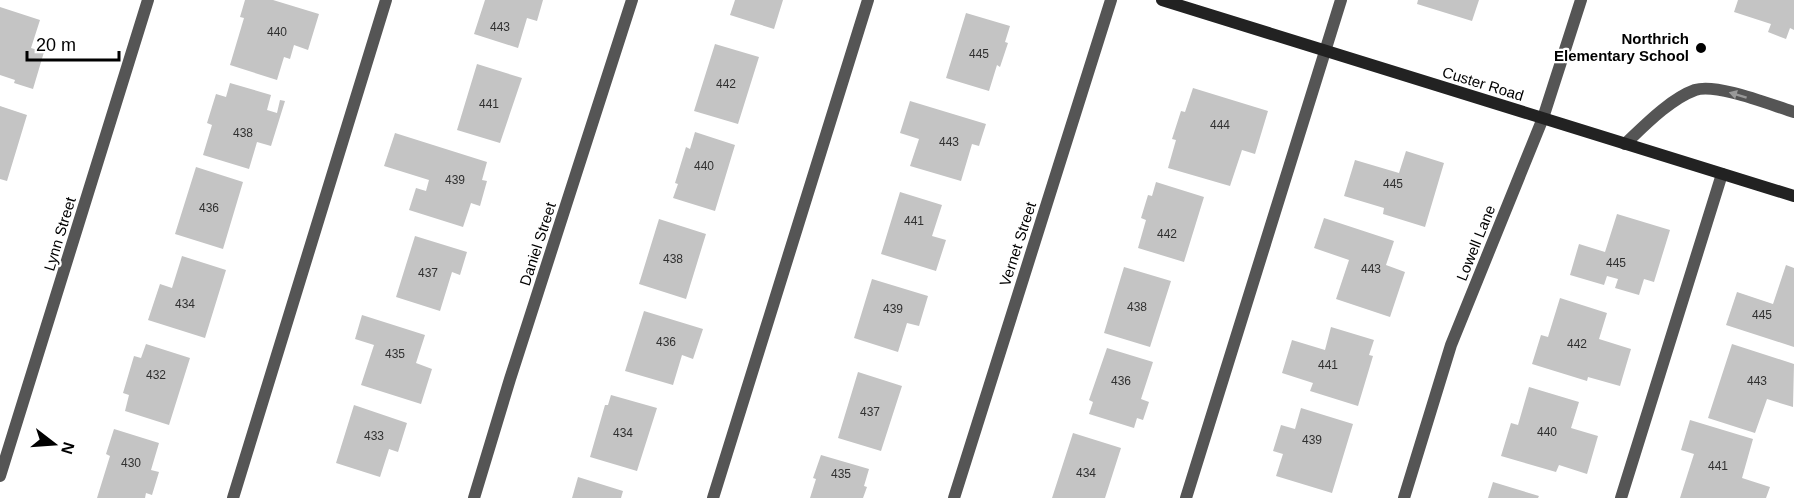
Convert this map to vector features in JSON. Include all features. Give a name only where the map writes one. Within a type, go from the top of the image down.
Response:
[{"type":"street","name":"Lynn Street","points":[[0,476],[148,0]]},
{"type":"street","points":[[233,498],[387,0]]},
{"type":"street","name":"Daniel Street","points":[[474,498],[632,0]]},
{"type":"street","points":[[713,498],[868,0]]},
{"type":"street","name":"Vernet Street","points":[[954,498],[1111,0]]},
{"type":"street","name":"Custer Road","points":[[1162,0],[1794,196]]},
{"type":"street","points":[[1186,498],[1341,0]]},
{"type":"street","name":"Lowell Lane","points":[[1404,498],[1450,345],[1543,118],[1581,0]]},
{"type":"street","points":[[1625,144],[1677,100],[1697,90],[1721,90],[1794,112]]},
{"type":"street","points":[[1621,498],[1722,174]]},
{"type":"building","points":[[245,0],[273,0],[319,14],[308,50],[294,45],[290,59],[284,57],[277,80],[230,65],[244,18],[240,17]]},
{"type":"building","points":[[485,0],[543,0],[537,21],[527,18],[518,48],[474,34]]},
{"type":"building","points":[[735,0],[783,0],[774,29],[730,15]]},
{"type":"building","points":[[1418,0],[1479,0],[1472,21],[1417,4]]},
{"type":"building","points":[[1738,0],[1794,0],[1794,30],[1790,28],[1786,39],[1768,32],[1771,24],[1734,12]]},
{"type":"building","points":[[0,7],[40,20],[31,48],[44,52],[33,89],[14,83],[15,80],[0,75]]},
{"type":"building","points":[[966,13],[1010,26],[1005,42],[1008,43],[1000,67],[997,65],[989,91],[946,78]]},
{"type":"building","points":[[715,44],[759,57],[738,124],[694,111]]},
{"type":"building","points":[[477,64],[522,78],[500,143],[457,130]]},
{"type":"building","points":[[230,83],[271,95],[267,110],[277,113],[280,100],[285,101],[271,146],[257,142],[249,169],[203,155],[212,125],[207,123],[216,94],[226,97]]},
{"type":"building","points":[[1193,88],[1268,111],[1255,154],[1242,150],[1230,186],[1168,168],[1176,140],[1172,139],[1181,111],[1185,112]]},
{"type":"building","points":[[910,101],[986,124],[979,146],[972,144],[961,181],[910,166],[919,139],[900,133]]},
{"type":"building","points":[[0,106],[27,115],[7,181],[0,179]]},
{"type":"building","points":[[695,132],[735,145],[715,211],[673,198],[686,147],[690,149]]},
{"type":"building","points":[[395,133],[487,162],[482,180],[487,181],[480,206],[471,203],[463,227],[409,210],[416,188],[426,191],[429,180],[384,166]]},
{"type":"building","points":[[1406,151],[1444,163],[1425,227],[1383,214],[1384,208],[1344,196],[1355,160],[1399,173]]},
{"type":"building","points":[[196,167],[243,182],[223,249],[175,234]]},
{"type":"building","points":[[1156,182],[1204,197],[1184,262],[1138,248],[1146,220],[1141,218],[1148,195],[1152,196]]},
{"type":"building","points":[[900,192],[942,205],[932,236],[946,240],[936,271],[881,254]]},
{"type":"building","points":[[1617,214],[1670,230],[1654,282],[1644,279],[1639,295],[1615,288],[1618,279],[1607,276],[1604,285],[1570,275],[1579,244],[1605,252]]},
{"type":"building","points":[[1324,218],[1394,241],[1386,265],[1405,272],[1390,317],[1336,299],[1349,260],[1314,248]]},
{"type":"building","points":[[659,219],[706,234],[686,299],[639,284]]},
{"type":"building","points":[[415,236],[467,252],[460,275],[452,272],[440,311],[396,297]]},
{"type":"building","points":[[182,256],[226,270],[205,338],[148,320],[160,284],[172,288]]},
{"type":"building","points":[[1786,265],[1794,268],[1794,347],[1726,325],[1737,292],[1773,304]]},
{"type":"building","points":[[1124,267],[1171,281],[1150,347],[1104,333]]},
{"type":"building","points":[[872,279],[928,296],[919,326],[907,323],[898,352],[854,338]]},
{"type":"building","points":[[1560,298],[1607,313],[1599,339],[1631,349],[1620,386],[1588,377],[1587,381],[1532,364],[1541,335],[1548,337]]},
{"type":"building","points":[[644,311],[703,329],[693,359],[682,355],[673,385],[625,371]]},
{"type":"building","points":[[362,315],[425,335],[416,363],[432,369],[421,404],[361,385],[374,345],[355,339]]},
{"type":"building","points":[[1331,327],[1374,340],[1369,355],[1373,356],[1358,406],[1310,391],[1313,383],[1282,373],[1292,340],[1325,350]]},
{"type":"building","points":[[146,344],[190,358],[169,425],[125,411],[129,395],[123,393],[134,356],[141,358]]},
{"type":"building","points":[[1732,344],[1794,364],[1793,407],[1767,399],[1755,433],[1708,418]]},
{"type":"building","points":[[1107,348],[1153,362],[1141,399],[1149,402],[1143,420],[1137,418],[1134,428],[1089,414],[1093,402],[1089,400]]},
{"type":"building","points":[[858,372],[902,386],[881,451],[838,438]]},
{"type":"building","points":[[1529,387],[1579,402],[1571,428],[1598,436],[1587,474],[1559,465],[1556,472],[1501,456],[1511,423],[1518,425]]},
{"type":"building","points":[[611,395],[657,408],[637,471],[590,457],[605,405],[608,405]]},
{"type":"building","points":[[354,405],[407,423],[398,452],[389,449],[380,477],[336,463]]},
{"type":"building","points":[[1301,408],[1353,424],[1332,493],[1276,476],[1283,454],[1273,451],[1281,425],[1295,429]]},
{"type":"building","points":[[1690,420],[1753,439],[1742,478],[1770,487],[1766,498],[1680,498],[1694,454],[1681,450]]},
{"type":"building","points":[[114,429],[159,443],[151,470],[159,472],[152,495],[146,493],[145,498],[97,498],[110,456],[106,454]]},
{"type":"building","points":[[1073,433],[1121,448],[1105,498],[1052,498]]},
{"type":"building","points":[[821,455],[869,469],[863,498],[810,498],[816,479],[813,478]]},
{"type":"building","points":[[578,477],[623,491],[621,498],[572,498]]},
{"type":"building","points":[[1493,482],[1539,496],[1538,498],[1488,498]]},
{"type":"place","name":"Northrich Elementary School","points":[[1701,48]]}]
